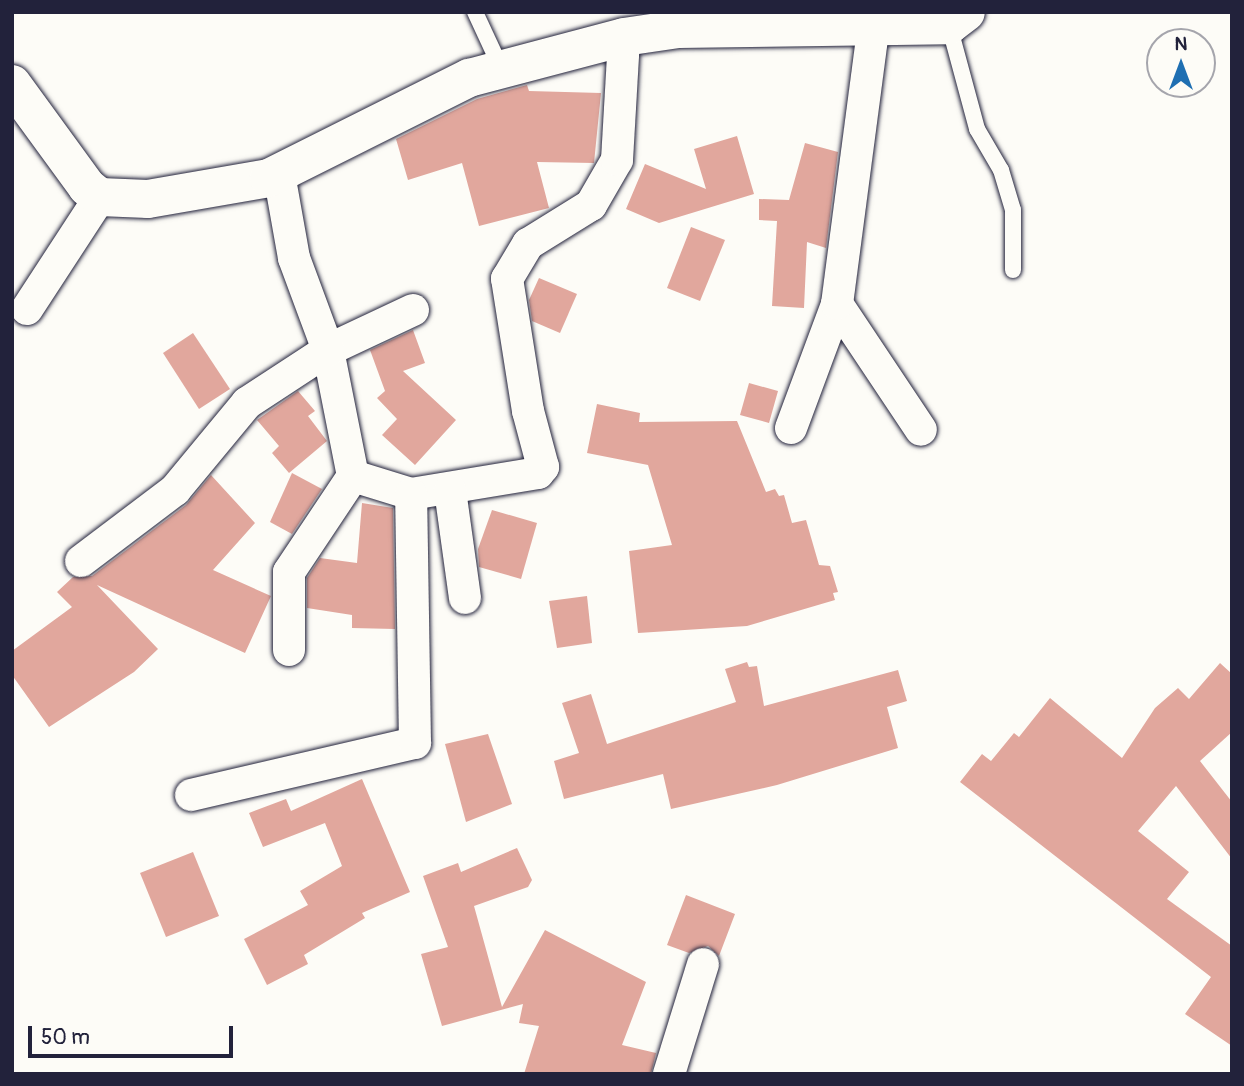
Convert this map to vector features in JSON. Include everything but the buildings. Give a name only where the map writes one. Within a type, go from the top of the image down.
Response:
[{"type":"street","points":[[12,84],[87,187],[100,197],[148,199],[279,174],[500,66],[624,37],[678,21],[795,19],[874,24],[958,19]]},
{"type":"street","points":[[792,428],[837,304],[874,24]]},
{"type":"street","points":[[352,476],[411,494],[522,477],[542,467],[528,411],[507,279],[528,244],[591,205],[617,160],[624,37]]},
{"type":"street","points":[[279,174],[294,258],[328,350],[352,476],[289,572],[289,650]]},
{"type":"street","points":[[27,309],[100,197]]},
{"type":"street","points":[[837,304],[921,430]]},
{"type":"street","points":[[81,561],[175,490],[247,403],[328,350],[413,310]]},
{"type":"street","points":[[450,489],[466,598]]},
{"type":"street","points":[[191,795],[415,743],[411,494]]},
{"type":"street","points":[[669,1074],[703,964]]},
{"type":"lane","points":[[475,12],[500,66]]},
{"type":"lane","points":[[958,19],[977,129],[1000,170],[1013,210],[1013,270]]}]
